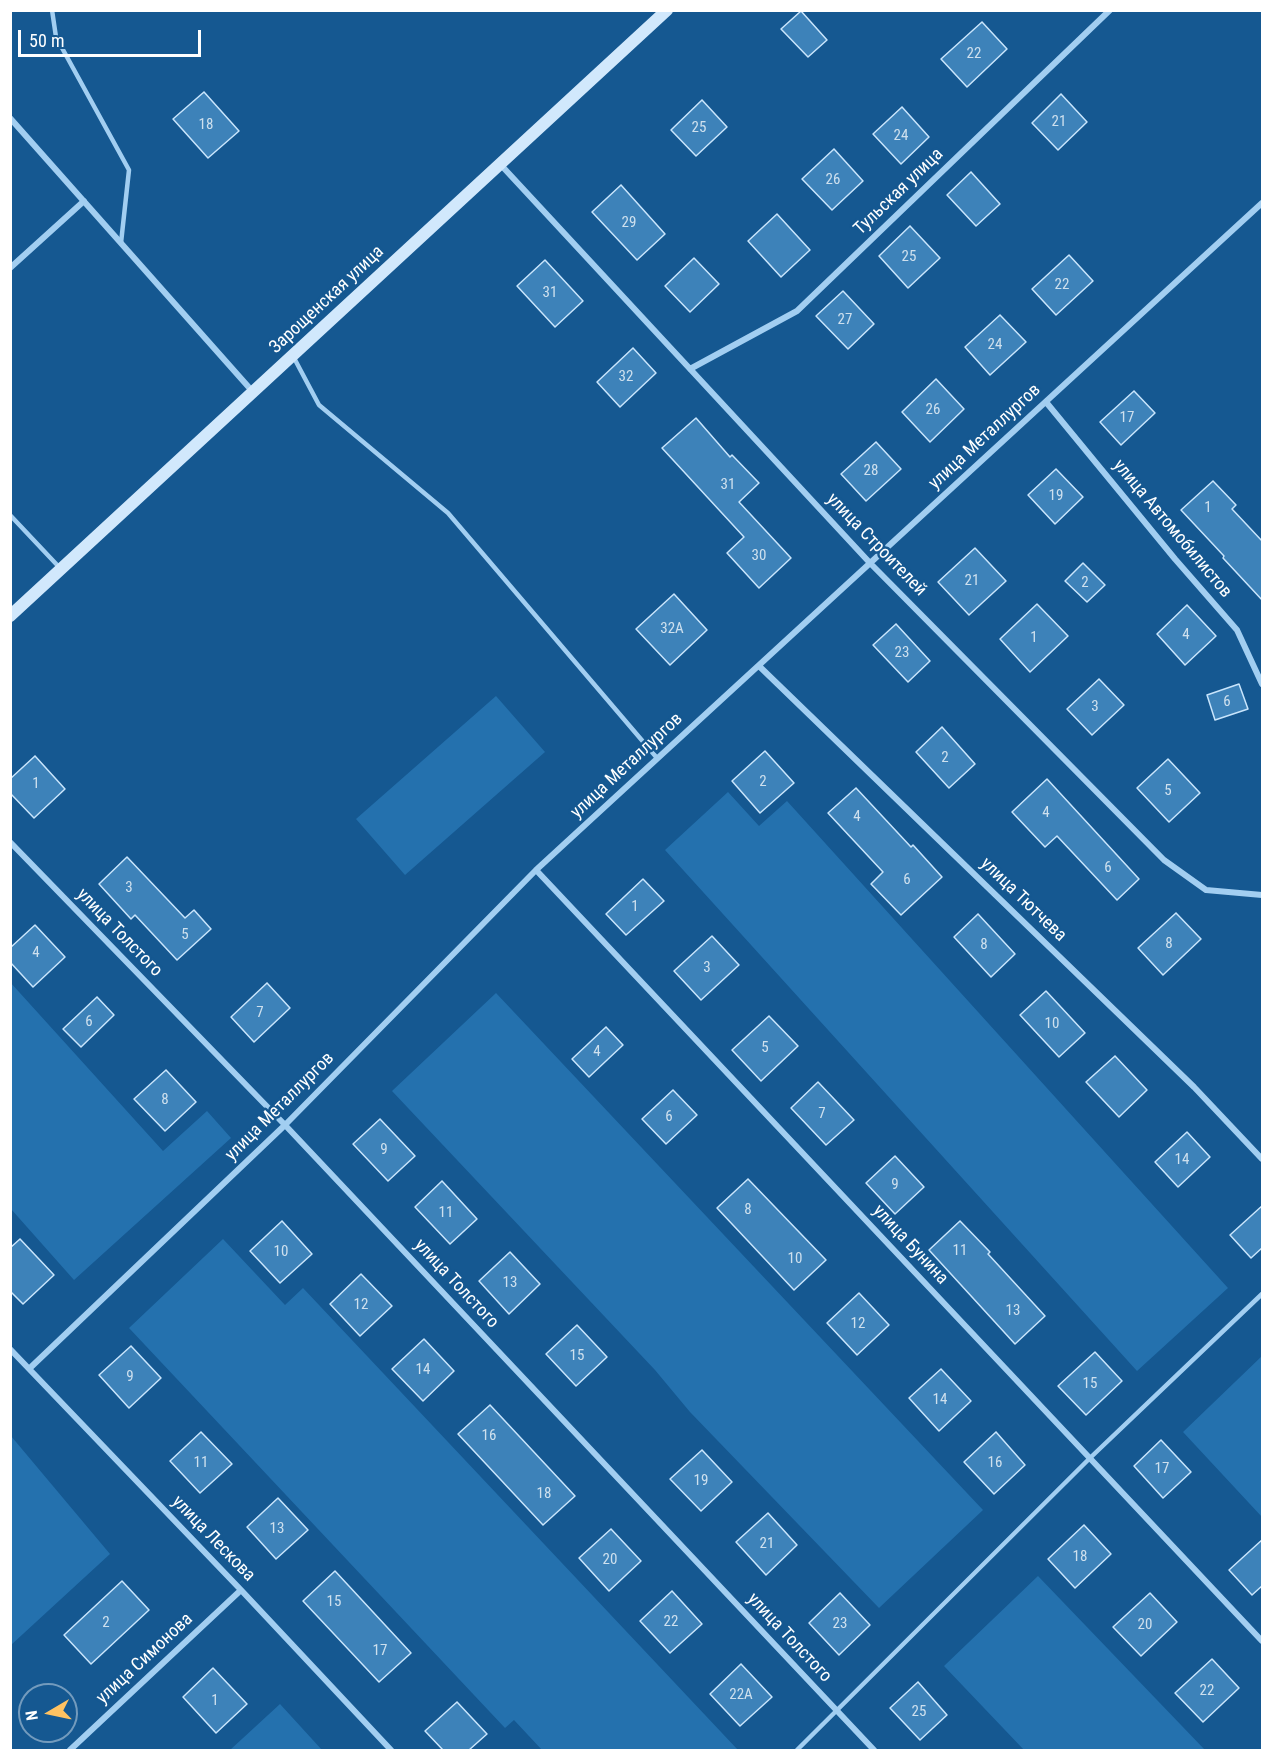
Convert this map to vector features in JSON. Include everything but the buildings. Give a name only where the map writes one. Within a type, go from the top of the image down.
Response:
[{"type":"street","name":"Зарощенская улица","points":[[10,616],[667,10]]},
{"type":"street","name":"Тульская улица","points":[[690,369],[797,311],[1110,10]]},
{"type":"street","points":[[10,118],[252,392]]},
{"type":"street","name":"улица Строителей","points":[[500,164],[870,563],[1164,860],[1206,890],[1263,895]]},
{"type":"street","points":[[10,268],[84,201]]},
{"type":"street","name":"улица Металлургов","points":[[30,1368],[285,1125],[536,870],[1263,203]]},
{"type":"street","name":"улица Автомобилистов","points":[[1047,402],[1175,559],[1237,630],[1263,684]]},
{"type":"street","name":"улица Тютчева","points":[[759,666],[1194,1087],[1263,1159]]},
{"type":"street","name":"улица Толстого","points":[[10,842],[285,1125],[874,1750]]},
{"type":"street","name":"улица Бунина","points":[[536,870],[1263,1641]]},
{"type":"street","name":"улица Лескова","points":[[10,1349],[391,1750]]},
{"type":"street","name":"улица Симонова","points":[[70,1750],[241,1590]]},
{"type":"lane","points":[[52,10],[56,37],[129,170],[121,243]]},
{"type":"lane","points":[[292,356],[319,405],[448,513],[657,758]]},
{"type":"lane","points":[[10,515],[61,569]]},
{"type":"lane","points":[[797,1750],[1090,1458],[1263,1294]]},
{"type":"shaded area","points":[[496,696],[545,752],[405,875],[356,819]]},
{"type":"shaded area","points":[[728,792],[759,826],[787,801],[1228,1288],[1137,1371],[665,850]]},
{"type":"shaded area","points":[[10,982],[163,1151],[207,1111],[231,1138],[74,1280],[11,1209]]},
{"type":"shaded area","points":[[496,993],[983,1510],[879,1608],[690,1412],[655,1370],[392,1091]]},
{"type":"shaded area","points":[[223,1239],[285,1305],[303,1288],[738,1750],[542,1750],[514,1720],[505,1728],[129,1328]]},
{"type":"shaded area","points":[[1262,1356],[1262,1517],[1183,1432]]},
{"type":"shaded area","points":[[11,1436],[110,1554],[11,1645]]},
{"type":"shaded area","points":[[1038,1576],[1205,1750],[1024,1750],[944,1666]]},
{"type":"shaded area","points":[[280,1704],[322,1750],[230,1750]]}]
